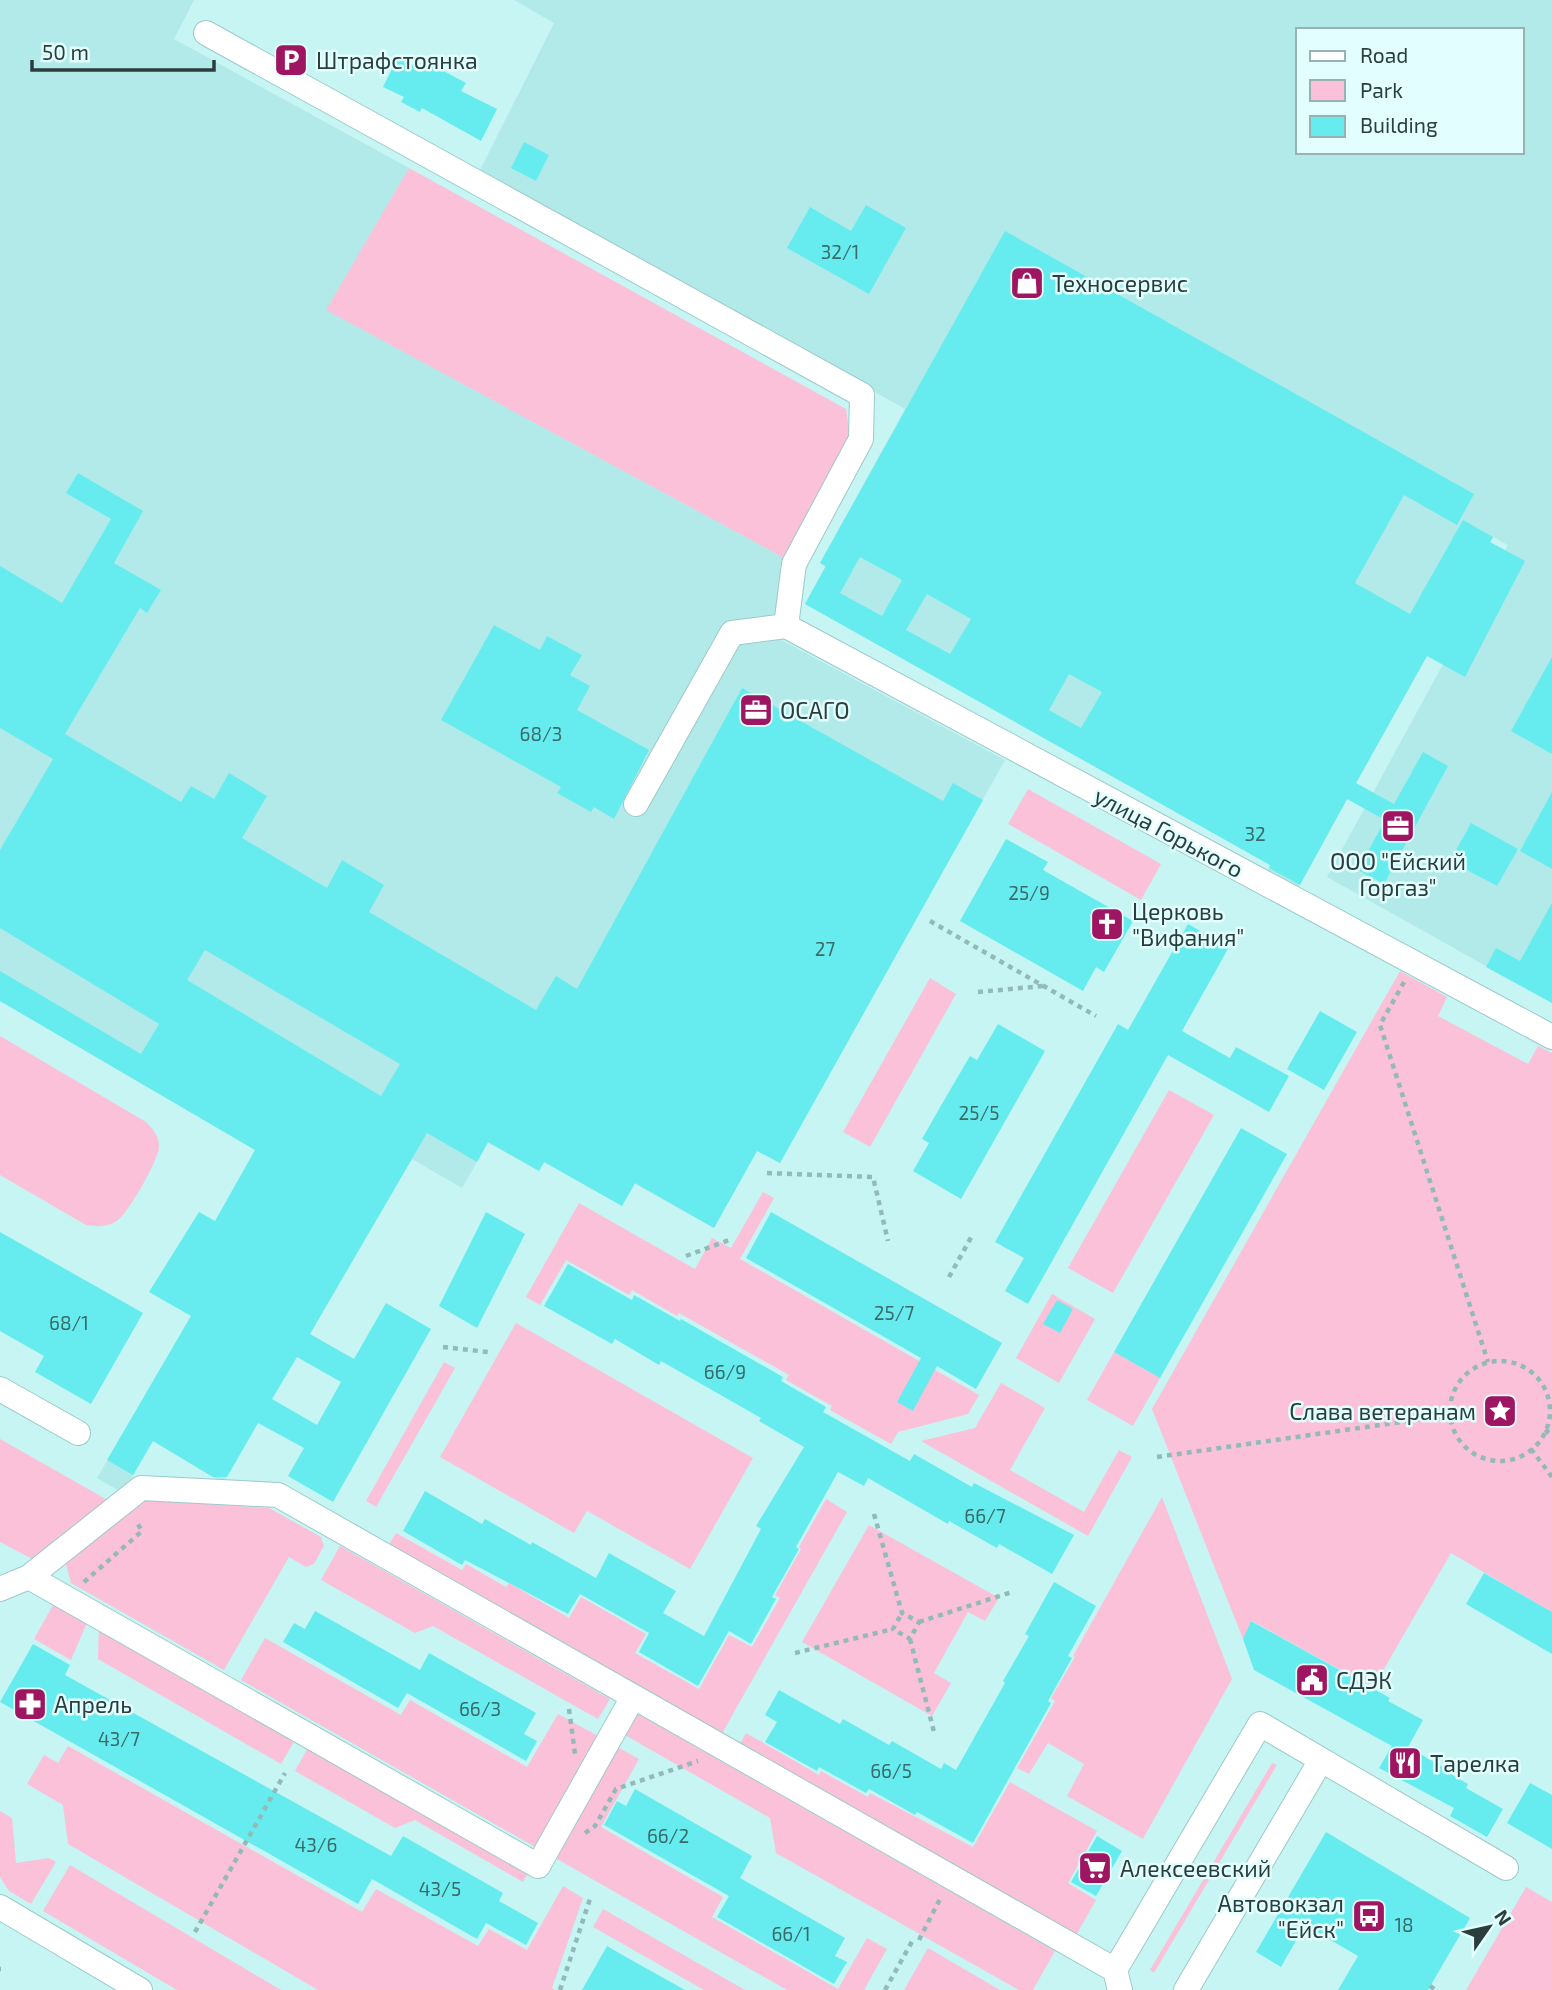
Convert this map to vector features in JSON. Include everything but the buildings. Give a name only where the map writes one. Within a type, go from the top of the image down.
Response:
[{"type":"street","points":[[206,33],[862,395],[861,439],[794,564],[786,626],[732,633],[636,804]]},
{"type":"street","name":"улица Горького","points":[[786,626],[1552,1037]]},
{"type":"street","points":[[0,1389],[78,1433]]},
{"type":"street","points":[[0,1589],[29,1577],[141,1488],[278,1495],[952,1877],[1118,1980],[1260,1724],[1506,1868]]},
{"type":"street","points":[[29,1577],[538,1866],[634,1697]]},
{"type":"street","points":[[1186,1990],[1321,1760]]},
{"type":"street","points":[[0,1907],[140,1990]]},
{"type":"path","points":[[930,921],[1096,1016]]},
{"type":"path","points":[[1415,963],[1380,1025],[1488,1362]]},
{"type":"path","points":[[978,992],[1043,986]]},
{"type":"path","points":[[767,1173],[873,1177],[888,1241]]},
{"type":"path","points":[[949,1277],[973,1234]]},
{"type":"path","points":[[687,1256],[729,1240]]},
{"type":"path","points":[[443,1347],[488,1352]]},
{"type":"path","points":[[1501,1361],[1524,1367],[1543,1385],[1550,1397],[1545,1430],[1531,1449],[1503,1460],[1473,1453],[1462,1443],[1450,1415],[1455,1388],[1464,1376],[1488,1362],[1501,1361]]},
{"type":"path","points":[[1157,1457],[1450,1415]]},
{"type":"path","points":[[1545,1430],[1552,1434]]},
{"type":"path","points":[[1531,1449],[1552,1477]]},
{"type":"path","points":[[66,1598],[142,1531],[124,1502]]},
{"type":"path","points":[[874,1514],[902,1613],[919,1622]]},
{"type":"path","points":[[934,1732],[910,1639],[919,1622],[1013,1592]]},
{"type":"path","points":[[892,1629],[902,1613]]},
{"type":"path","points":[[795,1653],[892,1629],[910,1639]]},
{"type":"path","points":[[595,1826],[616,1789],[727,1750]]},
{"type":"path","points":[[195,1932],[285,1773]]},
{"type":"path","points":[[885,1990],[952,1877]]},
{"type":"path","points":[[560,1990],[591,1896]]},
{"type":"path","points":[[1430,1986],[1436,1990]]},
{"type":"shaded area","points":[[0,0],[194,0],[174,39],[409,168],[327,310],[788,560],[772,635],[1005,760],[780,1163],[757,1151],[714,1228],[635,1184],[622,1206],[545,1162],[539,1171],[488,1143],[462,1188],[412,1159],[223,1483],[153,1441],[123,1493],[97,1478],[279,1164],[0,1001]]},
{"type":"shaded area","points":[[514,0],[1552,0],[1552,1003],[1327,877],[1508,545],[1493,537],[1297,890],[1266,873],[1270,865],[805,604],[825,567],[820,563],[905,409],[480,170],[554,23]]},
{"type":"green space","points":[[409,168],[846,409],[850,437],[788,560],[326,310]]},
{"type":"green space","points":[[1028,789],[1161,864],[1141,900],[1008,824]]},
{"type":"green space","points":[[1400,971],[1447,997],[1438,1016],[1528,1064],[1538,1046],[1552,1053],[1552,1612],[1451,1553],[1373,1688],[1252,1621],[1243,1639],[1152,1409]]},
{"type":"green space","points":[[930,978],[956,994],[870,1147],[843,1132]]},
{"type":"green space","points":[[0,1036],[146,1122],[155,1133],[158,1153],[136,1197],[118,1220],[103,1226],[86,1225],[0,1175]]},
{"type":"green space","points":[[1169,1090],[1214,1115],[1113,1293],[1068,1268]]},
{"type":"green space","points":[[763,1192],[774,1198],[740,1259],[979,1395],[968,1414],[898,1432],[891,1444],[830,1410],[832,1406],[786,1380],[789,1375],[679,1313],[677,1316],[632,1290],[629,1295],[566,1260],[540,1305],[526,1297],[579,1203],[695,1269],[712,1238],[731,1248]]},
{"type":"green space","points":[[1052,1294],[1095,1319],[1059,1383],[1016,1358]]},
{"type":"green space","points":[[516,1323],[753,1458],[690,1569],[587,1511],[574,1533],[440,1457]]},
{"type":"green space","points":[[1114,1352],[1160,1378],[1133,1426],[1087,1400]]},
{"type":"green space","points":[[444,1362],[455,1368],[376,1507],[366,1501]]},
{"type":"green space","points":[[1001,1383],[1045,1408],[1010,1470],[1084,1512],[1119,1450],[1132,1457],[1088,1536],[921,1441],[975,1428]]},
{"type":"green space","points":[[0,1439],[111,1502],[34,1560],[0,1542]]},
{"type":"green space","points":[[1162,1497],[1232,1679],[1143,1839],[1067,1796],[1084,1764],[1048,1743],[1029,1774],[1017,1768],[1055,1701],[1051,1698],[1075,1657],[1073,1656]]},
{"type":"green space","points":[[826,1499],[847,1512],[720,1737],[387,1548],[396,1533],[462,1570],[466,1564],[506,1587],[509,1583],[569,1618],[581,1597],[646,1634],[635,1653],[699,1689],[729,1635],[752,1647],[780,1598],[775,1595]]},
{"type":"green space","points":[[146,1500],[269,1508],[321,1537],[324,1546],[314,1564],[306,1567],[289,1557],[224,1670],[71,1583],[65,1561]]},
{"type":"green space","points":[[869,1525],[999,1598],[985,1621],[968,1612],[934,1673],[951,1683],[932,1716],[802,1642]]},
{"type":"green space","points":[[340,1546],[610,1699],[598,1719],[433,1626],[415,1633],[321,1580]]},
{"type":"green space","points":[[57,1598],[90,1616],[71,1660],[34,1639]]},
{"type":"green space","points":[[99,1622],[298,1735],[281,1764],[98,1659]]},
{"type":"green space","points":[[265,1638],[401,1715],[410,1700],[527,1767],[558,1714],[600,1737],[537,1848],[241,1680]]},
{"type":"green space","points":[[636,1713],[1055,1951],[1033,1990],[1019,1990],[776,1853],[770,1818],[623,1734]]},
{"type":"green space","points":[[746,1733],[819,1775],[821,1771],[868,1797],[870,1793],[973,1847],[1010,1782],[1097,1831],[1068,1883],[1096,1900],[1074,1939],[738,1747]]},
{"type":"green space","points":[[311,1742],[531,1867],[523,1882],[415,1820],[395,1828],[295,1771]]},
{"type":"green space","points":[[612,1744],[639,1759],[601,1827],[723,1897],[712,1917],[838,1989],[867,1938],[887,1949],[864,1990],[787,1990],[550,1855]]},
{"type":"green space","points":[[68,1746],[362,1912],[376,1889],[478,1946],[489,1929],[527,1950],[563,1886],[583,1898],[552,1988],[555,1990],[318,1990],[68,1844],[63,1805],[27,1784],[44,1755],[58,1763]]},
{"type":"green space","points":[[1272,1763],[1277,1765],[1154,1973],[1150,1970]]},
{"type":"green space","points":[[0,1811],[12,1818],[16,1863],[49,1858],[56,1862],[31,1904],[9,1891],[0,1877]]},
{"type":"green space","points":[[70,1865],[281,1990],[177,1990],[43,1911]]},
{"type":"green space","points":[[1526,1887],[1552,1902],[1552,1990],[1466,1990]]},
{"type":"green space","points":[[603,1909],[745,1990],[704,1990],[593,1927]]},
{"type":"green space","points":[[928,1948],[1000,1990],[904,1990]]},
{"type":"place","name":"Штрафстоянка","points":[[291,60]]},
{"type":"place","name":"Техносервис","points":[[1027,283]]},
{"type":"place","name":"ОСАГО","points":[[756,710]]},
{"type":"place","name":"ООО \"Ейский Горгаз\"","points":[[1398,826]]},
{"type":"place","name":"Церковь \"Вифания\"","points":[[1107,924]]},
{"type":"place","name":"Слава ветеранам","points":[[1500,1411]]},
{"type":"place","name":"СДЭК","points":[[1312,1680]]},
{"type":"place","name":"Апрель","points":[[30,1704]]},
{"type":"place","name":"Тарелка","points":[[1405,1763]]},
{"type":"place","name":"Алексеевский","points":[[1095,1868]]},
{"type":"place","name":"Автовокзал \"Ейск\"","points":[[1369,1916]]}]
